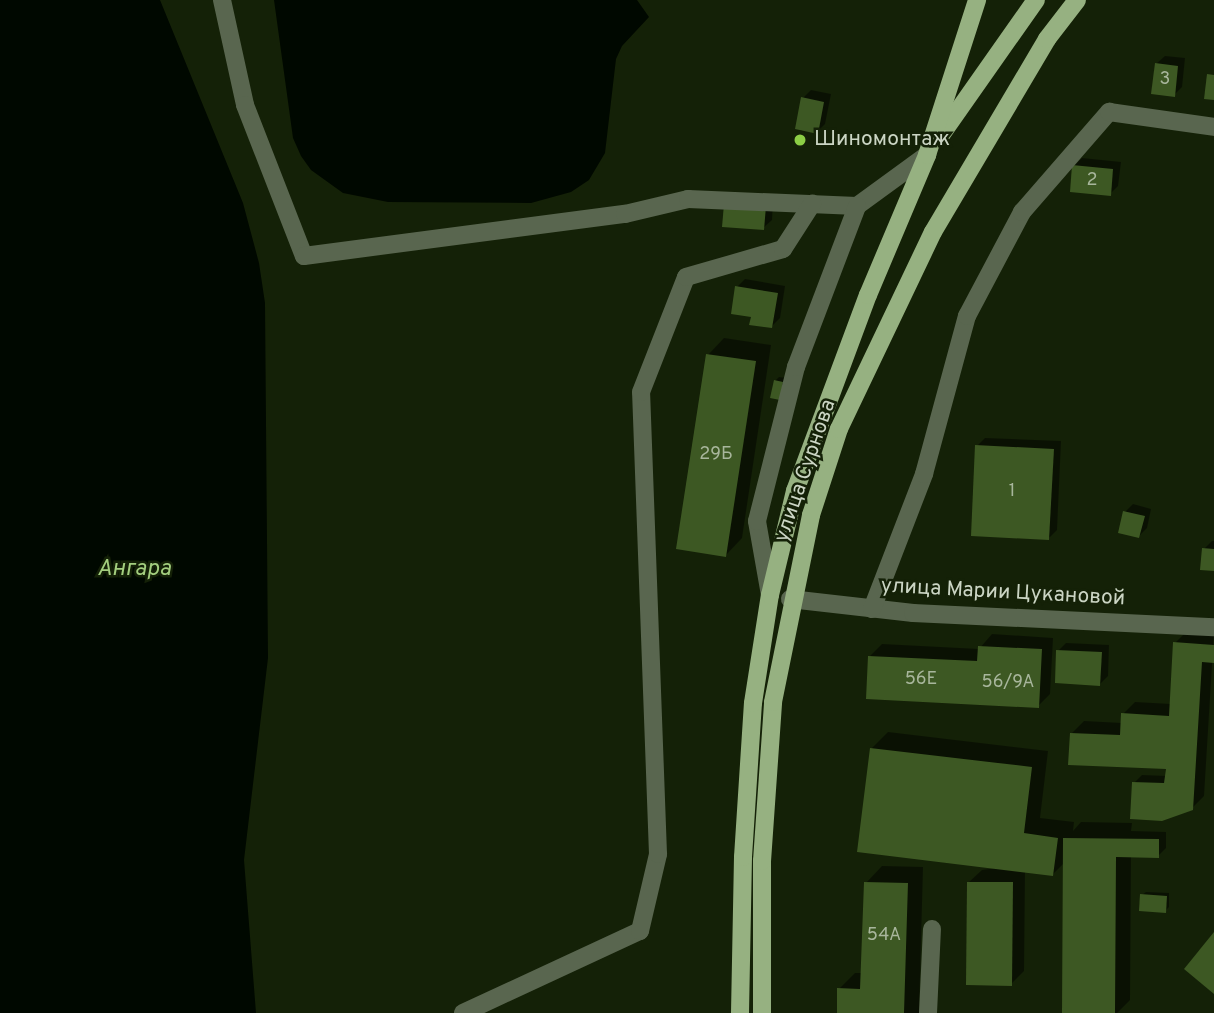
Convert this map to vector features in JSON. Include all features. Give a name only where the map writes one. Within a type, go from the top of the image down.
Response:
[{"type":"main road","points":[[927,155],[977,0]]},
{"type":"main road","points":[[927,155],[1036,0]]},
{"type":"main road","name":"улица Сурнова","points":[[762,1013],[762,847],[773,702],[790,599],[811,515],[839,429],[933,232],[1047,39],[1077,0]]},
{"type":"main road","name":"улица Сурнова","points":[[740,1013],[743,857],[753,703],[770,595],[795,491],[867,295],[927,155]]},
{"type":"street","points":[[222,0],[246,106],[304,256],[625,214],[688,199],[857,206]]},
{"type":"street","points":[[872,609],[923,474],[967,316],[1022,212],[1109,112],[1214,127]]},
{"type":"street","points":[[770,595],[757,521],[796,367],[857,206],[927,155]]},
{"type":"street","points":[[463,1013],[640,931],[659,854],[641,392],[686,277],[783,249],[812,204]]},
{"type":"street","name":"улица Марии Цукановой","points":[[790,599],[872,609],[1214,627]]},
{"type":"street","points":[[928,1013],[932,929]]},
{"type":"water","name":"Ангара","points":[[0,0],[160,0],[243,203],[259,263],[265,303],[268,658],[244,860],[256,1013],[0,1013]]},
{"type":"water","points":[[274,0],[637,0],[649,17],[622,46],[616,59],[605,153],[589,180],[571,192],[531,203],[388,202],[343,193],[311,170],[301,156],[293,138]]},
{"type":"building","points":[[1155,63],[1178,66],[1175,97],[1151,94]]},
{"type":"building","points":[[1207,74],[1214,75],[1214,100],[1204,99]]},
{"type":"building","points":[[801,97],[824,102],[818,134],[795,129]]},
{"type":"building","points":[[1072,165],[1113,169],[1111,196],[1070,192]]},
{"type":"building","points":[[724,204],[766,206],[764,230],[722,227]]},
{"type":"building","points":[[735,286],[778,293],[772,328],[749,325],[751,317],[731,314]]},
{"type":"building","points":[[706,354],[756,361],[726,557],[676,549]]},
{"type":"building","points":[[774,380],[783,382],[780,400],[770,398]]},
{"type":"building","points":[[975,445],[1054,449],[1049,540],[971,536]]},
{"type":"building","points":[[1123,511],[1145,516],[1139,538],[1118,533]]},
{"type":"building","points":[[1202,548],[1214,549],[1214,571],[1200,570]]},
{"type":"building","points":[[1173,642],[1214,645],[1214,663],[1202,662],[1193,810],[1162,821],[1130,819],[1132,782],[1164,783],[1166,769],[1068,765],[1070,733],[1120,735],[1121,713],[1169,716]]},
{"type":"building","points":[[978,646],[1042,649],[1039,708],[866,699],[868,656],[977,661]]},
{"type":"building","points":[[1056,650],[1102,652],[1100,686],[1055,683]]},
{"type":"building","points":[[870,748],[1032,767],[1024,833],[1058,838],[1053,876],[857,852]]},
{"type":"building","points":[[1063,838],[1159,839],[1159,858],[1116,857],[1115,1013],[1062,1013]]},
{"type":"building","points":[[864,882],[908,883],[904,1013],[837,1013],[837,988],[860,989]]},
{"type":"building","points":[[967,882],[1013,882],[1012,986],[966,985]]},
{"type":"building","points":[[1140,894],[1167,896],[1166,913],[1139,911]]},
{"type":"building","points":[[1214,932],[1214,994],[1184,969]]},
{"type":"place","name":"Шиномонтаж","points":[[800,140]]}]
